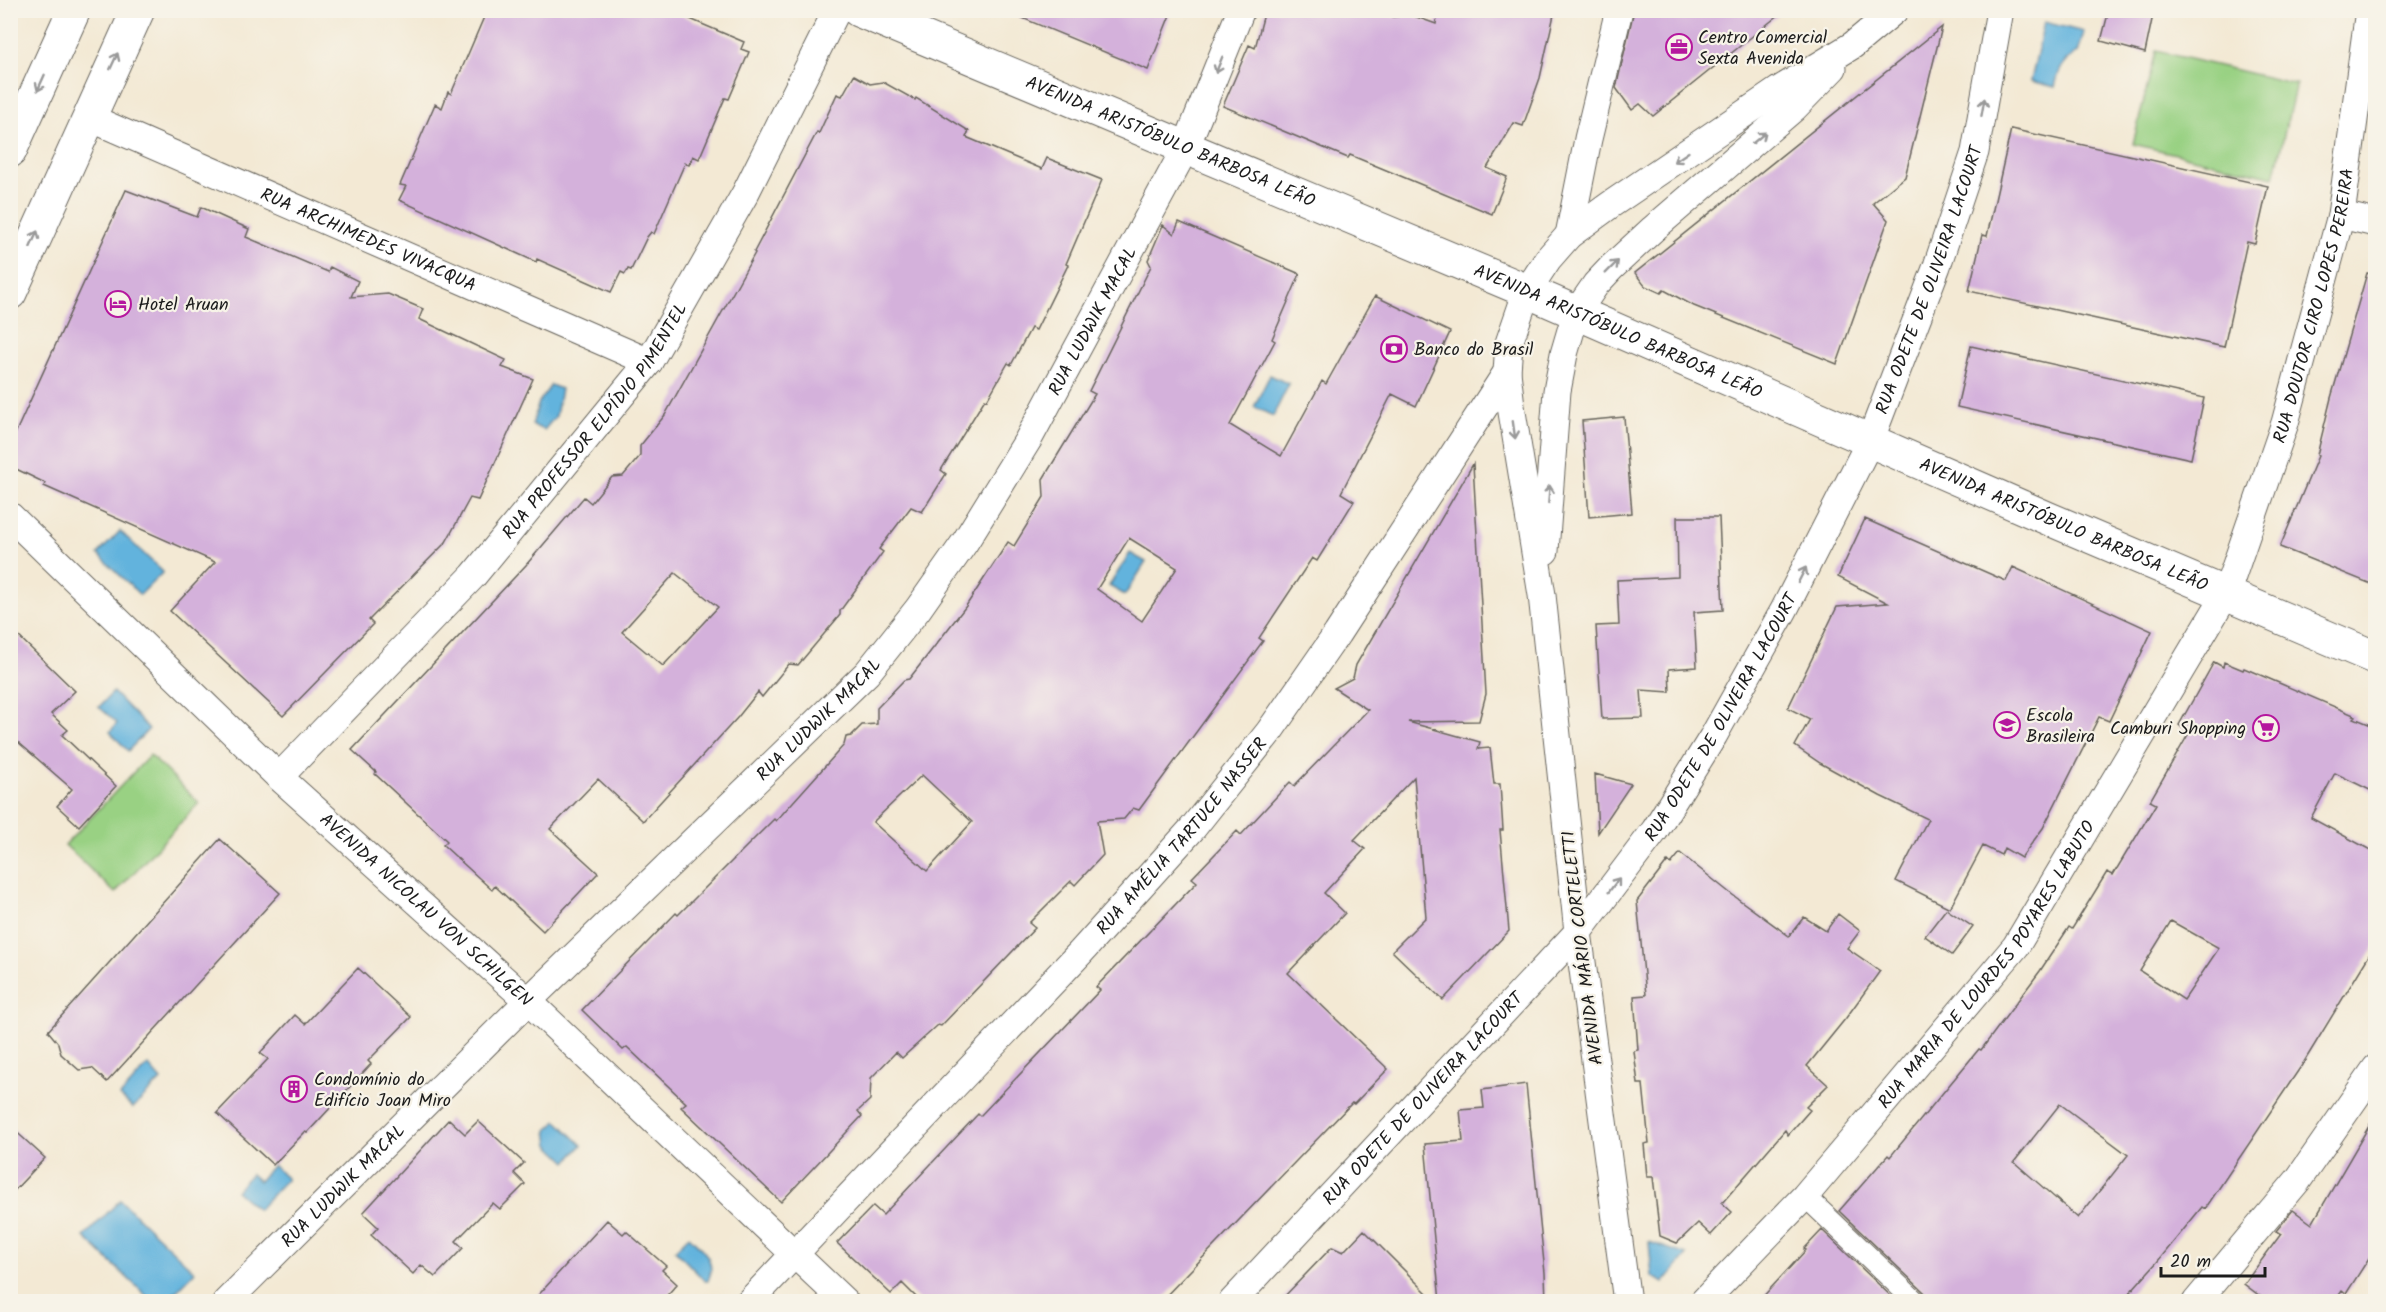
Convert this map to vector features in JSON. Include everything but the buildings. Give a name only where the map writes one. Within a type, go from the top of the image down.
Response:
[{"type":"street","points":[[10,151],[74,10]]},
{"type":"street","points":[[10,293],[138,10]]},
{"type":"street","name":"RUA PROFESSOR ELPÍDIO PIMENTEL","points":[[279,777],[473,576],[649,362],[745,194],[837,10]]},
{"type":"street","name":"AVENIDA ARISTÓBULO BARBOSA LEÃO","points":[[858,10],[1527,291],[2376,658]]},
{"type":"street","name":"RUA LUDWIK MACAL","points":[[226,1302],[528,1001],[867,673],[918,609],[965,542],[1028,440],[1185,149],[1241,10]]},
{"type":"street","points":[[1569,236],[1587,139],[1619,10]]},
{"type":"street","points":[[1853,45],[1895,10]]},
{"type":"street","name":"RUA ODETE DE OLIVEIRA LACOURT","points":[[1232,1302],[1578,932],[1655,830],[1714,735],[1784,610],[1870,441],[1937,266],[1975,152],[2000,10]]},
{"type":"street","name":"RUA DOUTOR CIRO LOPES PEREIRA","points":[[2226,594],[2284,423],[2341,215],[2369,10]]},
{"type":"street","name":"AVENIDA MÁRIO CORTELETTI","points":[[1627,1302],[1578,932],[1542,595],[1515,440],[1507,372],[1509,343],[1527,291],[1548,259],[1569,236],[1610,205],[1779,90],[1853,45]]},
{"type":"street","name":"AVENIDA MÁRIO CORTELETTI","points":[[1542,595],[1557,391],[1564,354],[1576,313],[1596,284],[1612,267],[1794,108],[1824,79],[1853,45]]},
{"type":"street","name":"RUA ARCHIMEDES VIVACQUA","points":[[88,117],[649,362]]},
{"type":"street","points":[[2341,215],[2376,223]]},
{"type":"street","name":"RUA AMÉLIA TARTUCE NASSER","points":[[749,1302],[1081,952],[1192,829],[1269,732],[1337,634],[1507,372]]},
{"type":"street","name":"AVENIDA NICOLAU VON SCHILGEN","points":[[10,516],[279,777],[528,1001],[846,1302]]},
{"type":"street","name":"RUA MARIA DE LOURDES POYARES LABUTO","points":[[1703,1302],[1805,1196],[2016,946],[2226,594]]},
{"type":"street","points":[[2196,1302],[2298,1180],[2376,1068]]},
{"type":"street","points":[[1805,1196],[1917,1302]]},
{"type":"path","points":[[10,27],[18,10]]},
{"type":"green space","points":[[2156,51],[2296,84],[2274,177],[2133,144]]},
{"type":"green space","points":[[150,755],[199,803],[115,893],[65,845]]},
{"type":"water","points":[[2044,22],[2084,32],[2078,53],[2068,59],[2062,67],[2055,87],[2031,81]]},
{"type":"water","points":[[1270,375],[1289,384],[1273,416],[1254,407]]},
{"type":"water","points":[[551,385],[561,389],[556,416],[544,430],[532,425],[539,402]]},
{"type":"water","points":[[120,531],[163,572],[140,595],[98,554]]},
{"type":"water","points":[[1130,553],[1146,562],[1125,595],[1109,586]]},
{"type":"water","points":[[113,692],[149,729],[128,751],[110,732],[117,723],[99,707]]},
{"type":"water","points":[[148,1065],[161,1080],[133,1108],[120,1096]]},
{"type":"water","points":[[557,1121],[582,1145],[567,1162],[549,1145],[547,1130]]},
{"type":"water","points":[[273,1165],[287,1179],[258,1210],[236,1191],[251,1174],[259,1181]]},
{"type":"water","points":[[120,1200],[195,1272],[167,1301],[152,1301],[84,1237]]},
{"type":"water","points":[[689,1236],[704,1251],[710,1261],[708,1281],[705,1281],[675,1250]]},
{"type":"water","points":[[1649,1242],[1687,1255],[1663,1283],[1652,1276]]},
{"type":"place","name":"Centro Comercial Sexta Avenida","points":[[1679,47]]},
{"type":"place","name":"Hotel Aruan","points":[[118,304]]},
{"type":"place","name":"Banco do Brasil","points":[[1394,349]]},
{"type":"place","name":"Escola Brasileira","points":[[2007,725]]},
{"type":"place","name":"Camburi Shopping","points":[[2266,728]]},
{"type":"place","name":"Condomínio do Edifício Joan Miro","points":[[294,1089]]}]
